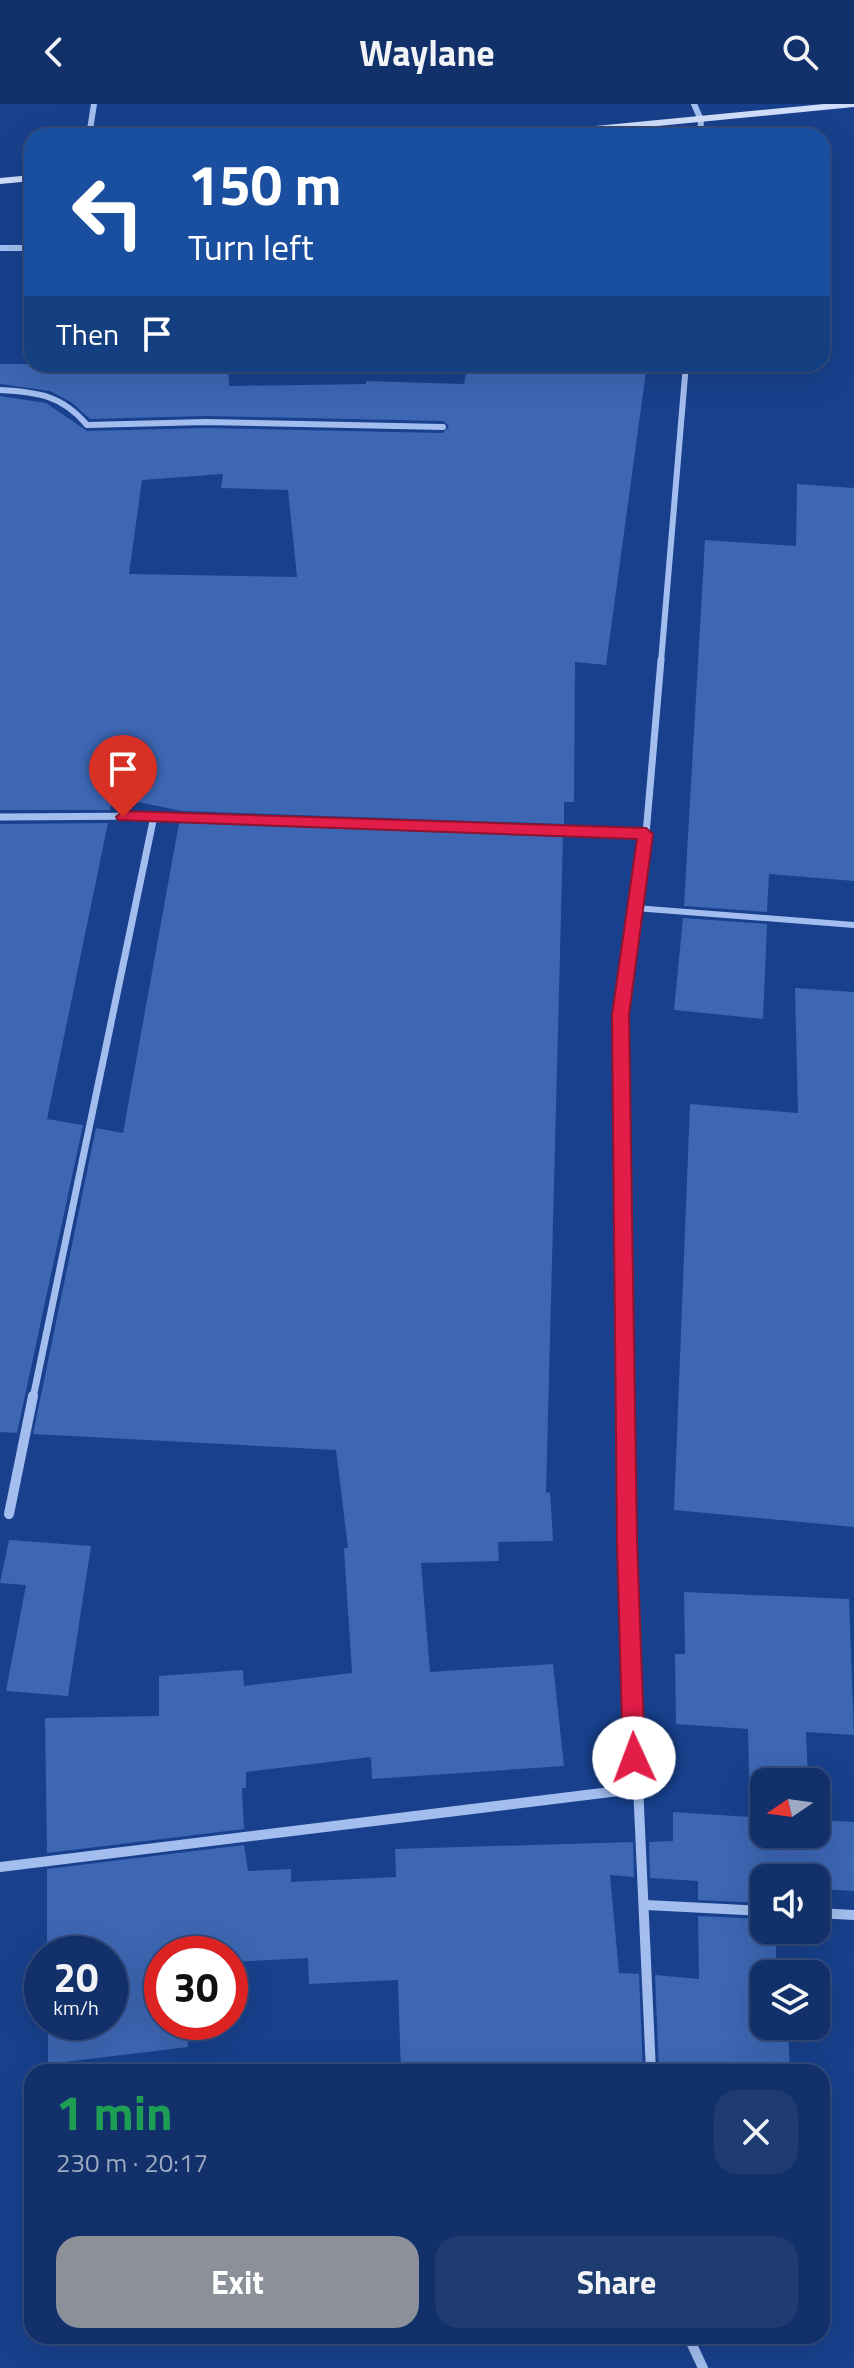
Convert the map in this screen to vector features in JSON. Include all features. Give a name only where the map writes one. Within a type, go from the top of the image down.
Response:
[{"type":"main road","points":[[612,128],[854,104]]},
{"type":"main road","points":[[0,181],[24,179]]},
{"type":"street","points":[[90,128],[94,104]]},
{"type":"street","points":[[694,104],[701,120],[700,128]]},
{"type":"street","points":[[0,248],[24,248]]},
{"type":"street","points":[[651,2064],[646,1905],[635,1789],[627,1542],[621,1015],[646,834],[685,372]]},
{"type":"street","points":[[0,390],[50,394],[68,402],[87,425],[206,422],[443,427]]},
{"type":"street","points":[[0,817],[154,816],[646,834]]},
{"type":"street","points":[[9,1514],[154,816]]},
{"type":"street","points":[[0,1867],[635,1789]]},
{"type":"street","points":[[646,1905],[750,1910]]},
{"type":"street","points":[[830,1914],[854,1915]]},
{"type":"street","points":[[692,2344],[703,2368]]},
{"type":"lane","points":[[635,908],[854,925]]},
{"type":"building","points":[[0,364],[24,364],[24,372],[228,372],[229,386],[366,384],[366,381],[464,384],[466,372],[646,372],[606,665],[575,662],[574,802],[564,802],[564,824],[182,811],[113,797],[110,810],[0,810],[0,396],[46,403],[87,431],[206,428],[443,433],[449,426],[443,421],[206,416],[90,419],[71,402],[50,391],[0,384]],"holes":[[[223,474],[221,488],[288,490],[297,577],[129,574],[142,480]]]},
{"type":"building","points":[[797,484],[854,488],[854,881],[769,874],[767,912],[684,906],[705,540],[796,546]]},
{"type":"building","points":[[108,823],[47,1119],[83,1125],[17,1433],[0,1432],[0,824]]},
{"type":"building","points":[[179,823],[563,837],[546,1493],[550,1492],[553,1541],[498,1542],[499,1561],[421,1563],[430,1672],[553,1664],[564,1766],[372,1779],[371,1757],[246,1772],[246,1788],[242,1788],[244,1829],[47,1853],[45,1718],[159,1716],[159,1676],[243,1670],[244,1686],[352,1673],[344,1548],[348,1548],[336,1450],[33,1434],[96,1128],[123,1133]]},
{"type":"building","points":[[683,918],[767,924],[763,1019],[674,1010]]},
{"type":"building","points":[[795,988],[854,992],[854,1527],[674,1510],[690,1104],[798,1113]]},
{"type":"building","points":[[9,1540],[91,1546],[68,1696],[6,1691],[26,1585],[0,1583]]},
{"type":"building","points":[[684,1592],[849,1599],[854,1735],[806,1732],[807,1768],[750,1768],[750,1817],[748,1729],[676,1724],[675,1654],[685,1654]]},
{"type":"building","points":[[673,1812],[750,1817],[750,1848],[830,1848],[830,1821],[854,1822],[854,1891],[830,1890],[830,1864],[750,1864],[750,1902],[698,1900],[698,1881],[650,1878],[649,1842],[673,1841]]},
{"type":"building","points":[[633,1842],[634,1877],[610,1875],[619,1973],[639,1974],[643,2064],[401,2064],[398,1980],[309,1984],[308,1958],[248,1961],[248,1936],[144,1936],[144,2040],[188,2040],[188,2047],[48,2064],[48,2040],[128,2040],[128,1936],[47,1936],[47,1869],[244,1845],[248,1871],[291,1869],[291,1882],[396,1877],[395,1849]]},
{"type":"building","points":[[698,1916],[750,1918],[750,1944],[776,1944],[776,1960],[750,1960],[750,2040],[789,2040],[790,2064],[659,2064],[655,1975],[699,1979]]},
{"type":"route","points":[[123,817],[646,834],[621,1015],[627,1542],[634,1758]]}]
